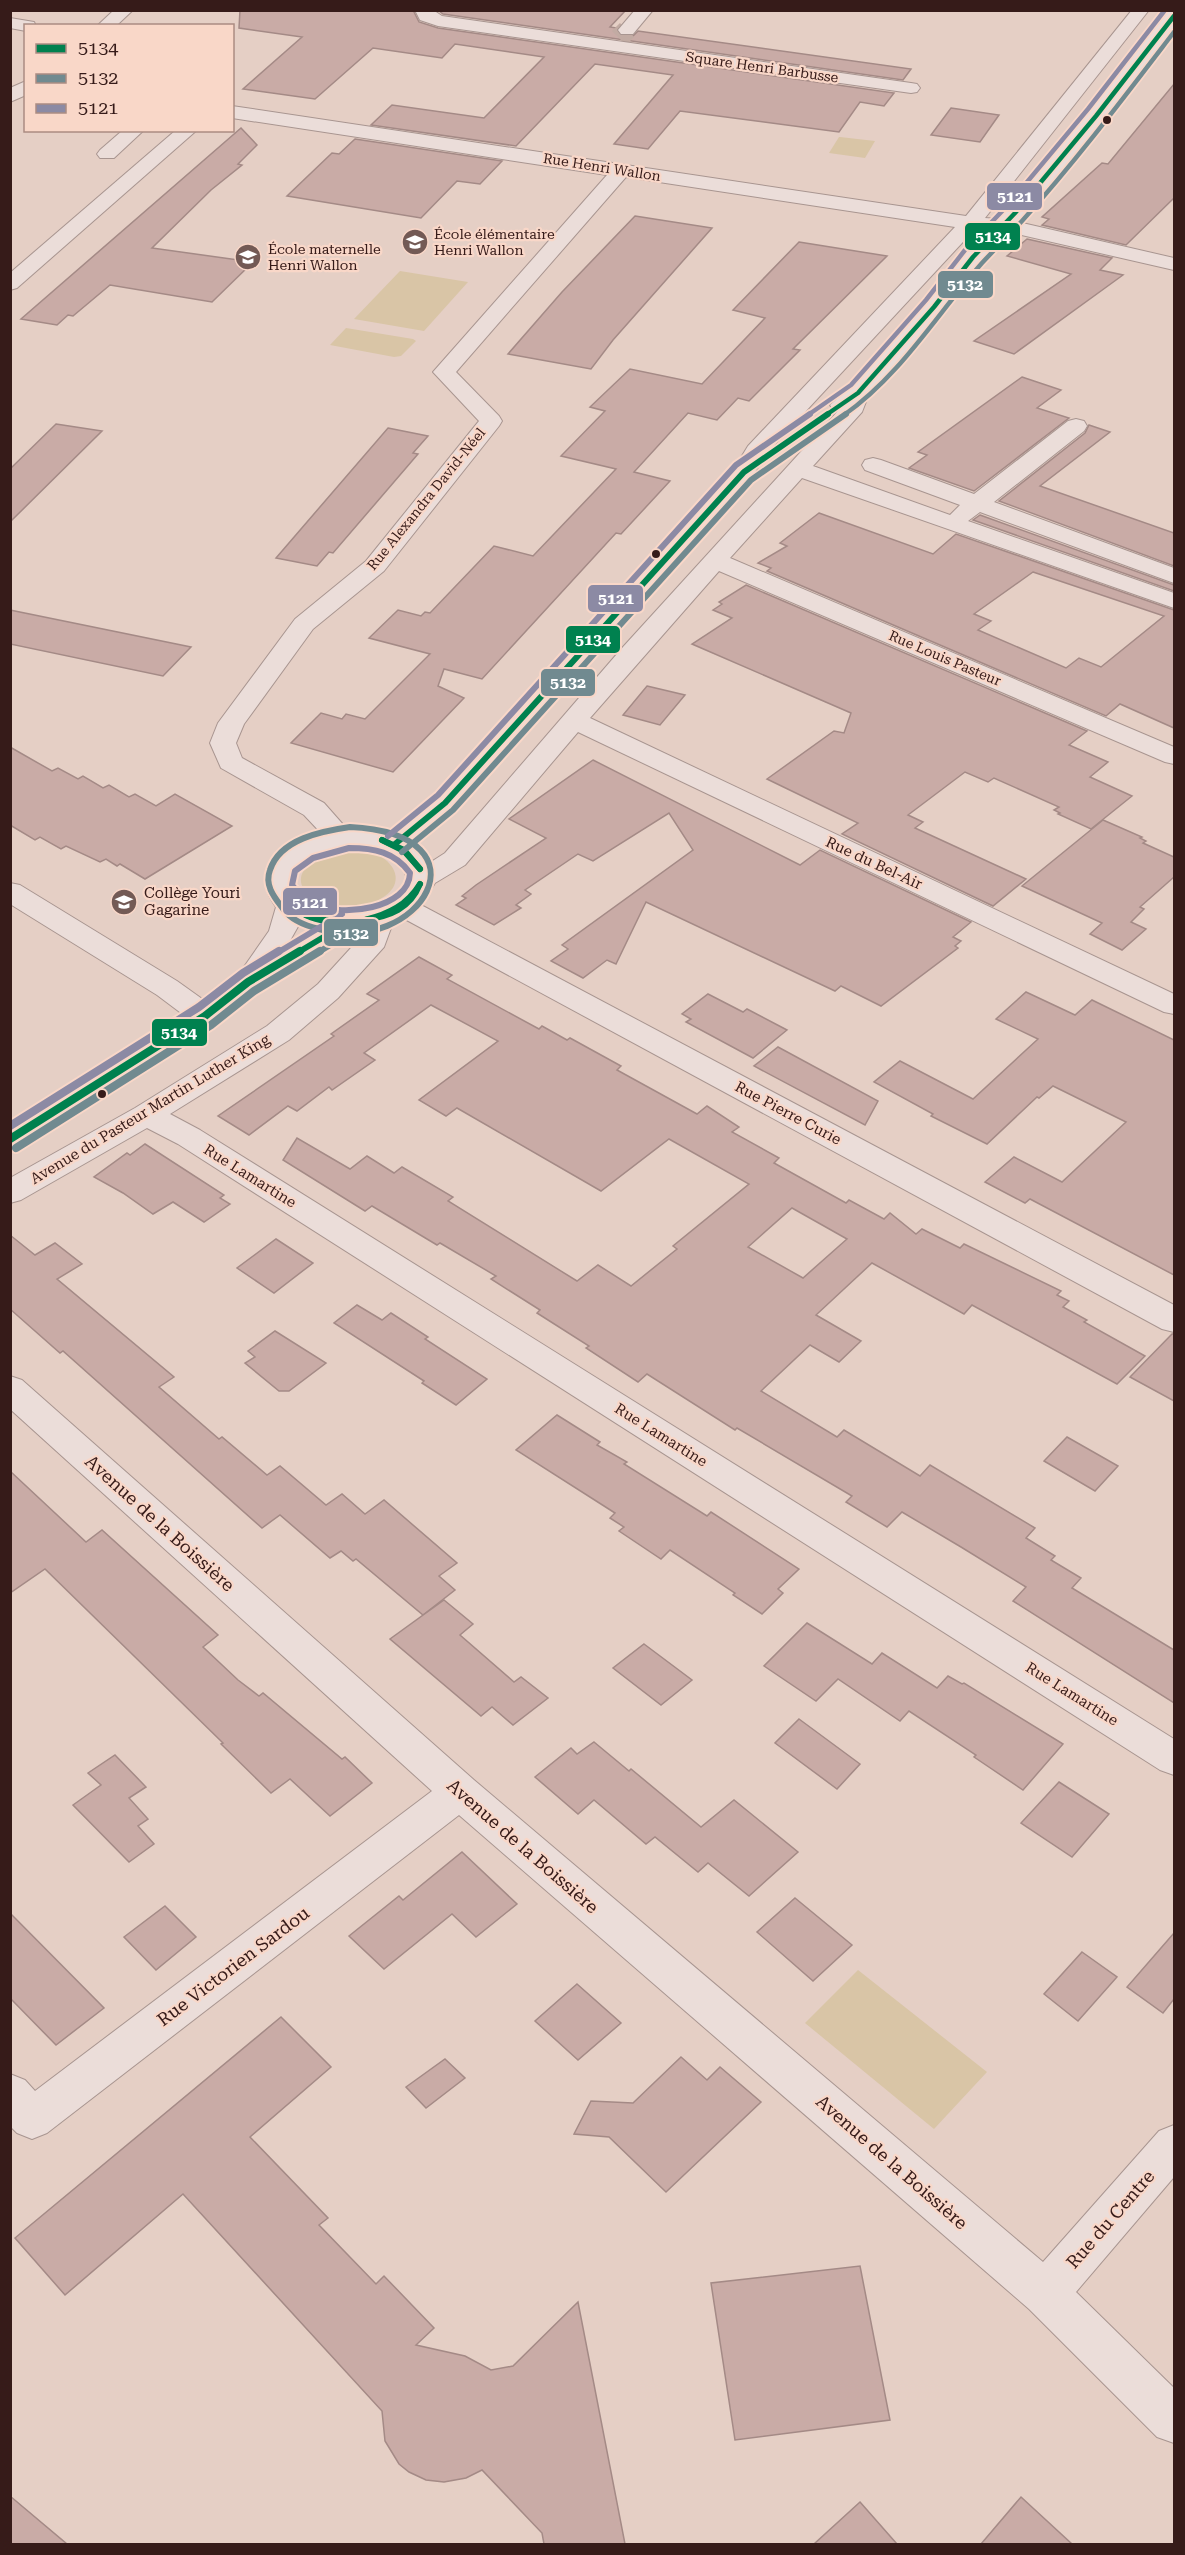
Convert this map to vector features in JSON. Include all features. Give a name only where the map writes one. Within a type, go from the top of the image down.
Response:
[{"type":"street","points":[[108,24],[125,10]]},
{"type":"street","name":"Square Henri Barbusse","points":[[424,10],[426,16],[438,21],[620,38],[911,88]]},
{"type":"street","points":[[620,38],[645,10]]},
{"type":"street","name":"Avenue du Pasteur Martin Luther King","points":[[395,844],[444,804],[744,472],[756,451],[971,222],[1141,10]]},
{"type":"street","name":"Avenue du Pasteur Martin Luther King","points":[[744,472],[858,393],[1096,116],[1174,16]]},
{"type":"street","points":[[10,97],[24,87]]},
{"type":"street","name":"Rue Henri Wallon","points":[[234,112],[971,222],[1004,225],[1174,264]]},
{"type":"street","points":[[107,154],[133,132]]},
{"type":"street","points":[[10,284],[186,132]]},
{"type":"street","name":"Rue Alexandra David-Néel","points":[[339,837],[314,809],[230,762],[223,743],[231,723],[304,624],[375,566],[491,421],[444,372],[622,170]]},
{"type":"street","name":"Avenue du Pasteur Martin Luther King","points":[[10,1192],[146,1115],[278,1033],[328,990],[374,941],[392,912],[416,894],[422,879],[455,859],[715,560],[854,407],[858,393]]},
{"type":"street","points":[[952,523],[1076,426]]},
{"type":"street","points":[[873,465],[1174,576]]},
{"type":"street","points":[[798,469],[1174,601]]},
{"type":"street","name":"Rue Louis Pasteur","points":[[715,560],[1174,756]]},
{"type":"street","name":"Rue du Bel-Air","points":[[574,720],[1174,1005]]},
{"type":"street","points":[[392,912],[347,922],[325,921],[306,915],[291,906],[280,889],[281,871],[289,859],[302,849],[339,837],[358,836],[395,844],[410,853],[420,865],[422,879]]},
{"type":"street","points":[[10,891],[167,988],[205,1016]]},
{"type":"street","points":[[248,982],[284,931],[291,906]]},
{"type":"street","name":"Rue Pierre Curie","points":[[392,912],[1174,1320]]},
{"type":"street","points":[[10,1139],[88,1092],[205,1016],[248,982],[347,922]]},
{"type":"street","name":"Rue Lamartine","points":[[146,1115],[189,1137],[1174,1759]]},
{"type":"street","name":"Avenue de la Boissière","points":[[10,1389],[460,1792],[1045,2292],[1174,2420]]},
{"type":"street","name":"Rue Victorien Sardou","points":[[10,2094],[32,2119],[460,1792]]},
{"type":"street","name":"Rue du Centre","points":[[1045,2292],[1174,2145]]},
{"type":"shaded area","points":[[839,137],[875,141],[865,158],[829,153]]},
{"type":"shaded area","points":[[400,271],[468,282],[424,331],[354,319]]},
{"type":"shaded area","points":[[346,328],[416,341],[401,356],[394,357],[330,345]]},
{"type":"shaded area","points":[[344,851],[372,853],[386,860],[396,877],[391,890],[385,896],[363,906],[342,908],[323,904],[309,895],[301,884],[303,871],[317,860]]},
{"type":"shaded area","points":[[858,1970],[987,2072],[934,2129],[805,2023]]},
{"type":"building","points":[[240,10],[413,10],[419,22],[438,28],[894,93],[884,106],[860,102],[839,132],[680,111],[648,149],[614,144],[673,75],[595,64],[516,146],[371,125],[392,105],[484,118],[544,57],[455,44],[442,58],[373,48],[315,99],[243,89],[302,37],[239,28]]},
{"type":"building","points":[[438,10],[626,10],[610,27],[617,28],[616,31],[621,36],[633,36],[638,31],[911,69],[903,80],[443,14]]},
{"type":"building","points":[[1174,84],[1174,198],[1126,245],[1042,225],[1049,219],[1042,217],[1102,163],[1108,164]]},
{"type":"building","points":[[951,108],[999,115],[980,142],[931,135]]},
{"type":"building","points":[[241,128],[257,145],[238,164],[242,165],[211,190],[152,248],[253,262],[212,302],[110,285],[73,316],[68,315],[57,325],[21,319]]},
{"type":"building","points":[[355,139],[502,161],[480,184],[457,181],[421,218],[287,196],[332,153],[339,154]]},
{"type":"building","points":[[635,216],[712,228],[613,340],[591,369],[508,354],[562,292]]},
{"type":"building","points":[[1027,239],[1112,258],[1100,270],[1123,275],[1014,354],[974,341],[1071,274],[1007,256]]},
{"type":"building","points":[[799,242],[887,256],[793,349],[800,350],[749,401],[738,398],[717,420],[688,413],[634,472],[670,481],[621,534],[616,533],[482,679],[444,669],[438,686],[464,698],[393,772],[291,743],[321,713],[342,719],[346,714],[365,719],[430,654],[369,638],[398,610],[421,616],[425,612],[430,613],[494,546],[533,556],[616,469],[561,456],[605,411],[590,407],[630,369],[702,384],[765,318],[733,310]]},
{"type":"building","points":[[1022,377],[1061,390],[1037,408],[1069,418],[974,491],[909,468],[927,455],[918,452]]},
{"type":"building","points":[[56,424],[102,431],[10,522],[10,469]]},
{"type":"building","points":[[1089,425],[1110,432],[1040,486],[1174,533],[1174,566],[999,501],[1085,433]]},
{"type":"building","points":[[388,428],[428,436],[413,453],[418,454],[333,553],[329,552],[317,566],[276,558]]},
{"type":"building","points":[[819,513],[933,554],[956,534],[1174,610],[1174,728],[1120,704],[1106,716],[767,571],[771,568],[758,563],[787,546],[780,543]],"holes":[[[1033,572],[1164,616],[1101,667],[1079,658],[1066,668],[978,630],[991,621],[974,614]]]},
{"type":"building","points":[[980,515],[1174,585],[1174,591],[973,520]]},
{"type":"building","points":[[746,585],[1087,731],[1069,745],[1108,762],[1090,777],[1132,796],[1091,829],[1058,814],[1060,813],[1054,810],[1059,807],[994,778],[988,782],[965,772],[908,815],[923,822],[915,828],[1026,879],[993,906],[842,834],[858,823],[767,779],[834,731],[844,733],[851,713],[692,644],[732,618],[713,610],[722,604],[719,602]]},
{"type":"building","points":[[10,610],[191,647],[163,676],[10,644]]},
{"type":"building","points":[[647,686],[685,695],[660,725],[623,715]]},
{"type":"building","points":[[10,747],[52,771],[58,768],[78,779],[83,776],[103,788],[109,785],[129,797],[135,794],[156,806],[175,794],[232,826],[145,879],[120,864],[117,866],[106,859],[100,862],[66,846],[61,849],[40,837],[35,840],[10,825]]},
{"type":"building","points":[[593,760],[800,865],[820,850],[971,922],[953,937],[961,941],[955,946],[958,948],[881,1006],[841,986],[835,991],[646,902],[616,964],[607,960],[583,978],[551,961],[568,949],[562,945],[693,850],[669,813],[593,861],[578,854],[525,890],[531,894],[516,905],[521,908],[494,925],[456,905],[466,898],[462,896],[476,885],[546,838],[509,819]]},
{"type":"building","points":[[1103,820],[1142,837],[1140,838],[1146,841],[1143,843],[1174,857],[1174,877],[1140,907],[1144,909],[1131,922],[1146,929],[1122,950],[1090,934],[1102,923],[1022,886]]},
{"type":"building","points":[[419,957],[452,975],[447,979],[539,1029],[542,1026],[567,1040],[570,1038],[621,1066],[617,1070],[697,1114],[707,1106],[739,1127],[732,1132],[779,1158],[774,1163],[846,1203],[849,1200],[884,1219],[890,1213],[916,1234],[922,1229],[960,1248],[964,1244],[1061,1291],[1057,1295],[1069,1301],[1063,1307],[1087,1320],[1084,1322],[1145,1356],[1117,1384],[972,1305],[964,1314],[872,1263],[816,1315],[861,1341],[839,1362],[810,1345],[761,1391],[837,1437],[844,1430],[920,1476],[930,1465],[1035,1528],[1026,1538],[1055,1556],[1051,1560],[1081,1578],[1072,1588],[1174,1650],[1174,1703],[1013,1601],[1026,1587],[961,1547],[902,1512],[887,1527],[846,1502],[852,1496],[737,1428],[735,1430],[647,1374],[638,1382],[586,1348],[589,1346],[537,1313],[540,1310],[491,1279],[496,1276],[440,1243],[437,1245],[372,1206],[365,1211],[283,1160],[297,1138],[350,1169],[367,1156],[394,1173],[402,1167],[453,1197],[448,1201],[577,1281],[598,1265],[631,1286],[677,1249],[673,1246],[749,1184],[669,1139],[601,1191],[457,1108],[446,1116],[419,1100],[498,1041],[431,1005],[364,1053],[375,1060],[332,1090],[329,1087],[297,1111],[288,1106],[249,1135],[218,1116],[334,1036],[331,1034],[379,1000],[367,994]],"holes":[[[792,1208],[847,1239],[803,1278],[748,1247]]]},
{"type":"building","points":[[1026,992],[1075,1015],[1092,1000],[1174,1040],[1174,1275],[1030,1199],[1025,1203],[985,1182],[1014,1157],[1062,1182],[1126,1122],[1053,1086],[1039,1098],[1037,1097],[987,1144],[931,1116],[933,1114],[874,1082],[900,1061],[973,1099],[1038,1039],[996,1019]]},
{"type":"building","points":[[708,994],[743,1012],[747,1009],[787,1030],[753,1058],[686,1022],[691,1019],[682,1014]]},
{"type":"building","points":[[778,1047],[878,1101],[865,1125],[754,1066]]},
{"type":"building","points":[[145,1144],[224,1195],[220,1198],[230,1204],[204,1222],[173,1202],[153,1214],[123,1193],[94,1177],[127,1153],[130,1155]]},
{"type":"building","points":[[10,1235],[35,1255],[55,1243],[82,1264],[57,1279],[174,1377],[159,1387],[219,1439],[222,1437],[267,1475],[280,1466],[326,1505],[342,1494],[365,1514],[384,1500],[457,1563],[439,1576],[455,1590],[423,1615],[356,1559],[353,1561],[341,1551],[330,1558],[280,1515],[262,1528],[63,1351],[60,1353],[10,1309]]},
{"type":"building","points":[[276,1239],[313,1263],[274,1293],[237,1268]]},
{"type":"building","points":[[357,1305],[382,1320],[391,1313],[428,1337],[425,1339],[487,1379],[456,1405],[422,1383],[424,1381],[334,1323]]},
{"type":"building","points":[[275,1331],[326,1363],[289,1391],[279,1391],[245,1363],[255,1357],[248,1351]]},
{"type":"building","points":[[1174,1334],[1174,1401],[1130,1377]]},
{"type":"building","points":[[557,1415],[600,1442],[597,1445],[627,1462],[624,1464],[707,1516],[711,1512],[799,1569],[778,1589],[783,1593],[762,1614],[733,1595],[735,1593],[670,1550],[661,1559],[619,1531],[624,1527],[610,1518],[615,1513],[516,1450]]},
{"type":"building","points":[[1067,1437],[1118,1466],[1095,1491],[1044,1461]]},
{"type":"building","points":[[10,1471],[86,1542],[102,1530],[218,1635],[203,1647],[238,1680],[259,1696],[263,1693],[342,1759],[345,1757],[372,1783],[330,1816],[290,1779],[271,1793],[45,1569],[10,1593]]},
{"type":"building","points":[[444,1600],[473,1624],[460,1635],[514,1682],[521,1677],[548,1698],[513,1725],[492,1707],[481,1716],[390,1639]]},
{"type":"building","points":[[807,1623],[872,1664],[882,1653],[937,1688],[948,1676],[964,1683],[1063,1744],[1023,1790],[974,1757],[976,1755],[909,1711],[900,1721],[838,1679],[816,1701],[764,1666]]},
{"type":"building","points":[[644,1644],[692,1680],[661,1705],[613,1668]]},
{"type":"building","points":[[799,1719],[860,1764],[837,1789],[775,1743]]},
{"type":"building","points":[[594,1742],[629,1771],[631,1769],[701,1827],[734,1800],[798,1852],[749,1896],[708,1863],[698,1872],[655,1837],[646,1844],[594,1800],[578,1814],[535,1777],[571,1748],[577,1754]]},
{"type":"building","points":[[115,1755],[146,1787],[129,1798],[148,1819],[138,1826],[154,1844],[129,1862],[73,1805],[101,1785],[88,1773]]},
{"type":"building","points":[[1059,1782],[1109,1814],[1072,1857],[1021,1823]]},
{"type":"building","points":[[462,1852],[517,1904],[476,1937],[452,1914],[384,1969],[349,1936],[399,1896],[403,1900]]},
{"type":"building","points":[[795,1898],[852,1945],[813,1981],[757,1932]]},
{"type":"building","points":[[165,1906],[196,1937],[156,1970],[124,1937]]},
{"type":"building","points":[[10,1913],[104,2008],[56,2045],[10,1998]]},
{"type":"building","points":[[1174,1933],[1174,1999],[1163,2013],[1127,1987]]},
{"type":"building","points":[[1082,1952],[1117,1977],[1078,2021],[1044,1994]]},
{"type":"building","points":[[577,1984],[621,2023],[578,2060],[535,2021]]},
{"type":"building","points":[[281,2017],[331,2067],[250,2137],[328,2218],[319,2225],[376,2284],[384,2276],[434,2328],[416,2345],[465,2356],[491,2370],[513,2366],[578,2302],[625,2544],[544,2544],[542,2533],[482,2470],[466,2478],[444,2482],[426,2480],[409,2472],[399,2464],[385,2441],[382,2411],[183,2194],[65,2295],[15,2238]]},
{"type":"building","points":[[681,2057],[707,2080],[720,2067],[761,2102],[666,2192],[609,2137],[574,2134],[591,2101],[633,2103]]},
{"type":"building","points":[[445,2059],[465,2078],[426,2108],[406,2087]]},
{"type":"building","points":[[860,2266],[890,2420],[735,2440],[711,2283]]},
{"type":"building","points":[[10,2496],[67,2544],[10,2544]]},
{"type":"building","points":[[1021,2497],[1072,2544],[981,2544]]},
{"type":"building","points":[[860,2502],[897,2544],[814,2544]]},
{"type":"tunnel","points":[[619,38],[627,30]]},
{"type":"transit line","name":"5121","points":[[388,836],[438,795],[736,465],[851,385],[926,300],[965,250],[1007,206],[1088,109],[1165,10]]},
{"type":"transit line","name":"5134","points":[[395,844],[445,803],[744,472],[858,393],[934,307],[973,257],[1015,213],[1096,116],[1174,16]]},
{"type":"transit line","name":"5132","points":[[402,852],[453,810],[751,480],[866,400],[942,314],[981,264],[1023,220],[1104,123],[1174,32]]},
{"type":"transit line","name":"5132","points":[[350,827],[382,830],[412,842],[429,861],[432,873],[430,888],[419,906],[401,920],[379,929],[354,933],[329,932],[306,926],[287,914],[274,897],[268,885],[269,871],[275,859],[296,842],[324,832],[350,827]]},
{"type":"transit line","name":"5134","points":[[382,840],[404,850],[420,869]]},
{"type":"transit line","name":"5134","points":[[382,840],[404,851],[420,869]]},
{"type":"transit line","name":"5121","points":[[349,848],[375,850],[391,855],[410,873],[406,888],[394,898],[368,909],[342,911],[319,906],[301,897],[292,885],[295,871],[313,858],[349,848]]},
{"type":"transit line","name":"5134","points":[[365,920],[382,915],[404,904],[420,884]]},
{"type":"transit line","name":"5134","points":[[365,920],[383,917],[406,906],[417,893],[420,884]]},
{"type":"transit line","name":"5134","points":[[286,898],[306,915],[334,920],[365,920]]},
{"type":"transit line","name":"5134","points":[[286,898],[292,907],[310,918],[332,922],[365,920]]},
{"type":"transit line","name":"5121","points":[[10,1126],[199,1007],[243,973],[342,914]]},
{"type":"transit line","name":"5134","points":[[10,1139],[205,1016],[248,982],[347,923]]},
{"type":"transit line","name":"5132","points":[[16,1148],[211,1025],[254,991],[352,932]]},
{"type":"place","name":"École élémentaire Henri Wallon","points":[[415,242]]},
{"type":"place","name":"École maternelle Henri Wallon","points":[[248,257]]},
{"type":"place","name":"Collège Youri Gagarine","points":[[124,902]]}]
